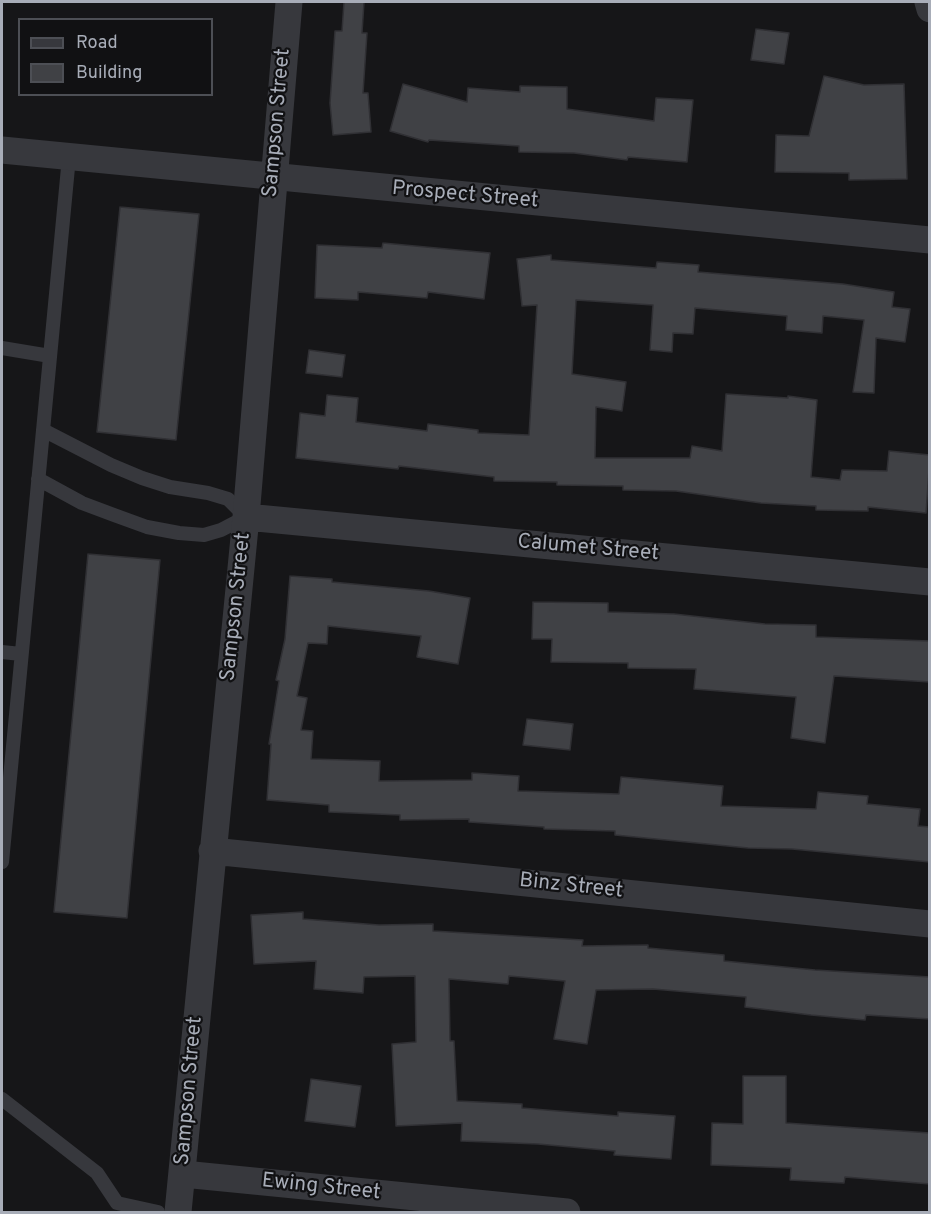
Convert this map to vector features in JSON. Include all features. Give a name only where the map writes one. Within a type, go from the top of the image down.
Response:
[{"type":"street","name":"Sampson Street","points":[[178,1212],[246,517],[289,2]]},
{"type":"street","points":[[928,2],[930,9]]},
{"type":"street","name":"Prospect Street","points":[[2,150],[930,240]]},
{"type":"street","name":"Calumet Street","points":[[246,517],[930,582]]},
{"type":"street","name":"Binz Street","points":[[212,851],[930,924]]},
{"type":"street","name":"Ewing Street","points":[[183,1174],[567,1212]]},
{"type":"lane","points":[[2,862],[7,739],[21,654],[69,157]]},
{"type":"lane","points":[[2,348],[50,356]]},
{"type":"lane","points":[[38,479],[82,502],[114,515],[147,527],[179,533],[204,535],[221,530],[246,517],[228,499],[208,493],[170,487],[142,478],[111,465],[43,430]]},
{"type":"lane","points":[[2,652],[21,654]]},
{"type":"lane","points":[[2,1099],[97,1173],[117,1203],[158,1212]]},
{"type":"building","points":[[344,2],[364,2],[362,33],[367,33],[363,93],[368,93],[371,132],[333,135],[330,103],[335,31],[342,31]]},
{"type":"building","points":[[756,29],[789,33],[784,64],[751,60]]},
{"type":"building","points":[[824,76],[864,85],[904,84],[907,179],[849,180],[849,173],[775,172],[776,135],[809,136]]},
{"type":"building","points":[[403,84],[467,102],[468,88],[520,92],[520,86],[567,87],[567,109],[654,121],[656,98],[693,100],[687,162],[628,157],[627,160],[574,153],[519,152],[519,146],[429,140],[428,142],[390,131]]},
{"type":"building","points":[[120,207],[199,214],[176,440],[97,432]]},
{"type":"building","points":[[383,243],[490,253],[484,299],[428,292],[427,298],[358,292],[358,300],[315,298],[317,245],[382,248]]},
{"type":"building","points":[[551,255],[551,260],[656,268],[657,262],[699,265],[698,272],[843,284],[894,292],[892,307],[910,309],[905,342],[876,338],[874,393],[853,392],[864,320],[823,316],[822,333],[786,330],[787,316],[695,308],[693,334],[673,333],[672,352],[650,350],[653,305],[576,300],[572,374],[626,382],[622,411],[596,407],[595,458],[690,458],[692,446],[722,451],[726,394],[788,398],[788,396],[817,400],[811,477],[840,480],[842,470],[887,471],[889,451],[930,455],[926,513],[868,507],[868,511],[816,510],[816,506],[761,503],[676,491],[623,490],[623,486],[557,485],[557,482],[494,481],[494,477],[399,466],[398,469],[296,458],[300,413],[325,416],[327,395],[358,398],[356,422],[427,431],[428,424],[478,430],[478,433],[529,435],[537,305],[522,306],[517,259]]},
{"type":"building","points":[[309,350],[345,355],[342,377],[306,373]]},
{"type":"building","points":[[88,554],[160,560],[127,918],[54,912]]},
{"type":"building","points":[[290,576],[332,579],[332,582],[429,591],[470,598],[458,664],[417,657],[421,636],[328,626],[327,644],[308,643],[297,696],[307,698],[301,730],[313,731],[311,759],[380,761],[379,781],[472,780],[472,773],[519,776],[518,791],[619,794],[621,777],[723,786],[721,806],[816,809],[818,792],[868,796],[867,804],[920,809],[918,826],[930,827],[930,862],[615,835],[615,831],[544,829],[544,827],[469,822],[469,819],[400,820],[400,815],[329,812],[329,805],[267,800],[271,744],[269,744],[279,681],[276,680],[285,639]]},
{"type":"building","points":[[533,602],[608,603],[608,612],[674,614],[765,624],[816,625],[816,637],[930,641],[930,682],[834,676],[825,743],[791,738],[796,697],[694,689],[696,669],[628,668],[628,663],[551,662],[552,639],[532,639]]},
{"type":"building","points":[[527,719],[573,724],[570,750],[523,745]]},
{"type":"building","points":[[303,912],[303,919],[379,925],[433,924],[433,931],[583,940],[582,946],[648,945],[648,948],[724,955],[724,961],[815,970],[930,977],[930,1019],[866,1015],[865,1020],[745,1007],[746,997],[653,989],[596,990],[587,1044],[554,1039],[565,981],[509,976],[508,984],[449,979],[450,1041],[454,1041],[457,1101],[522,1104],[522,1108],[618,1116],[618,1112],[675,1116],[671,1159],[614,1155],[615,1151],[538,1144],[461,1141],[462,1123],[396,1126],[392,1044],[416,1042],[415,976],[364,977],[363,993],[314,989],[316,961],[254,964],[251,915]]},
{"type":"building","points":[[743,1076],[786,1076],[786,1123],[930,1133],[930,1184],[845,1177],[844,1183],[790,1180],[791,1168],[711,1165],[712,1123],[743,1124]]},
{"type":"building","points":[[311,1079],[361,1086],[355,1127],[305,1121]]}]
